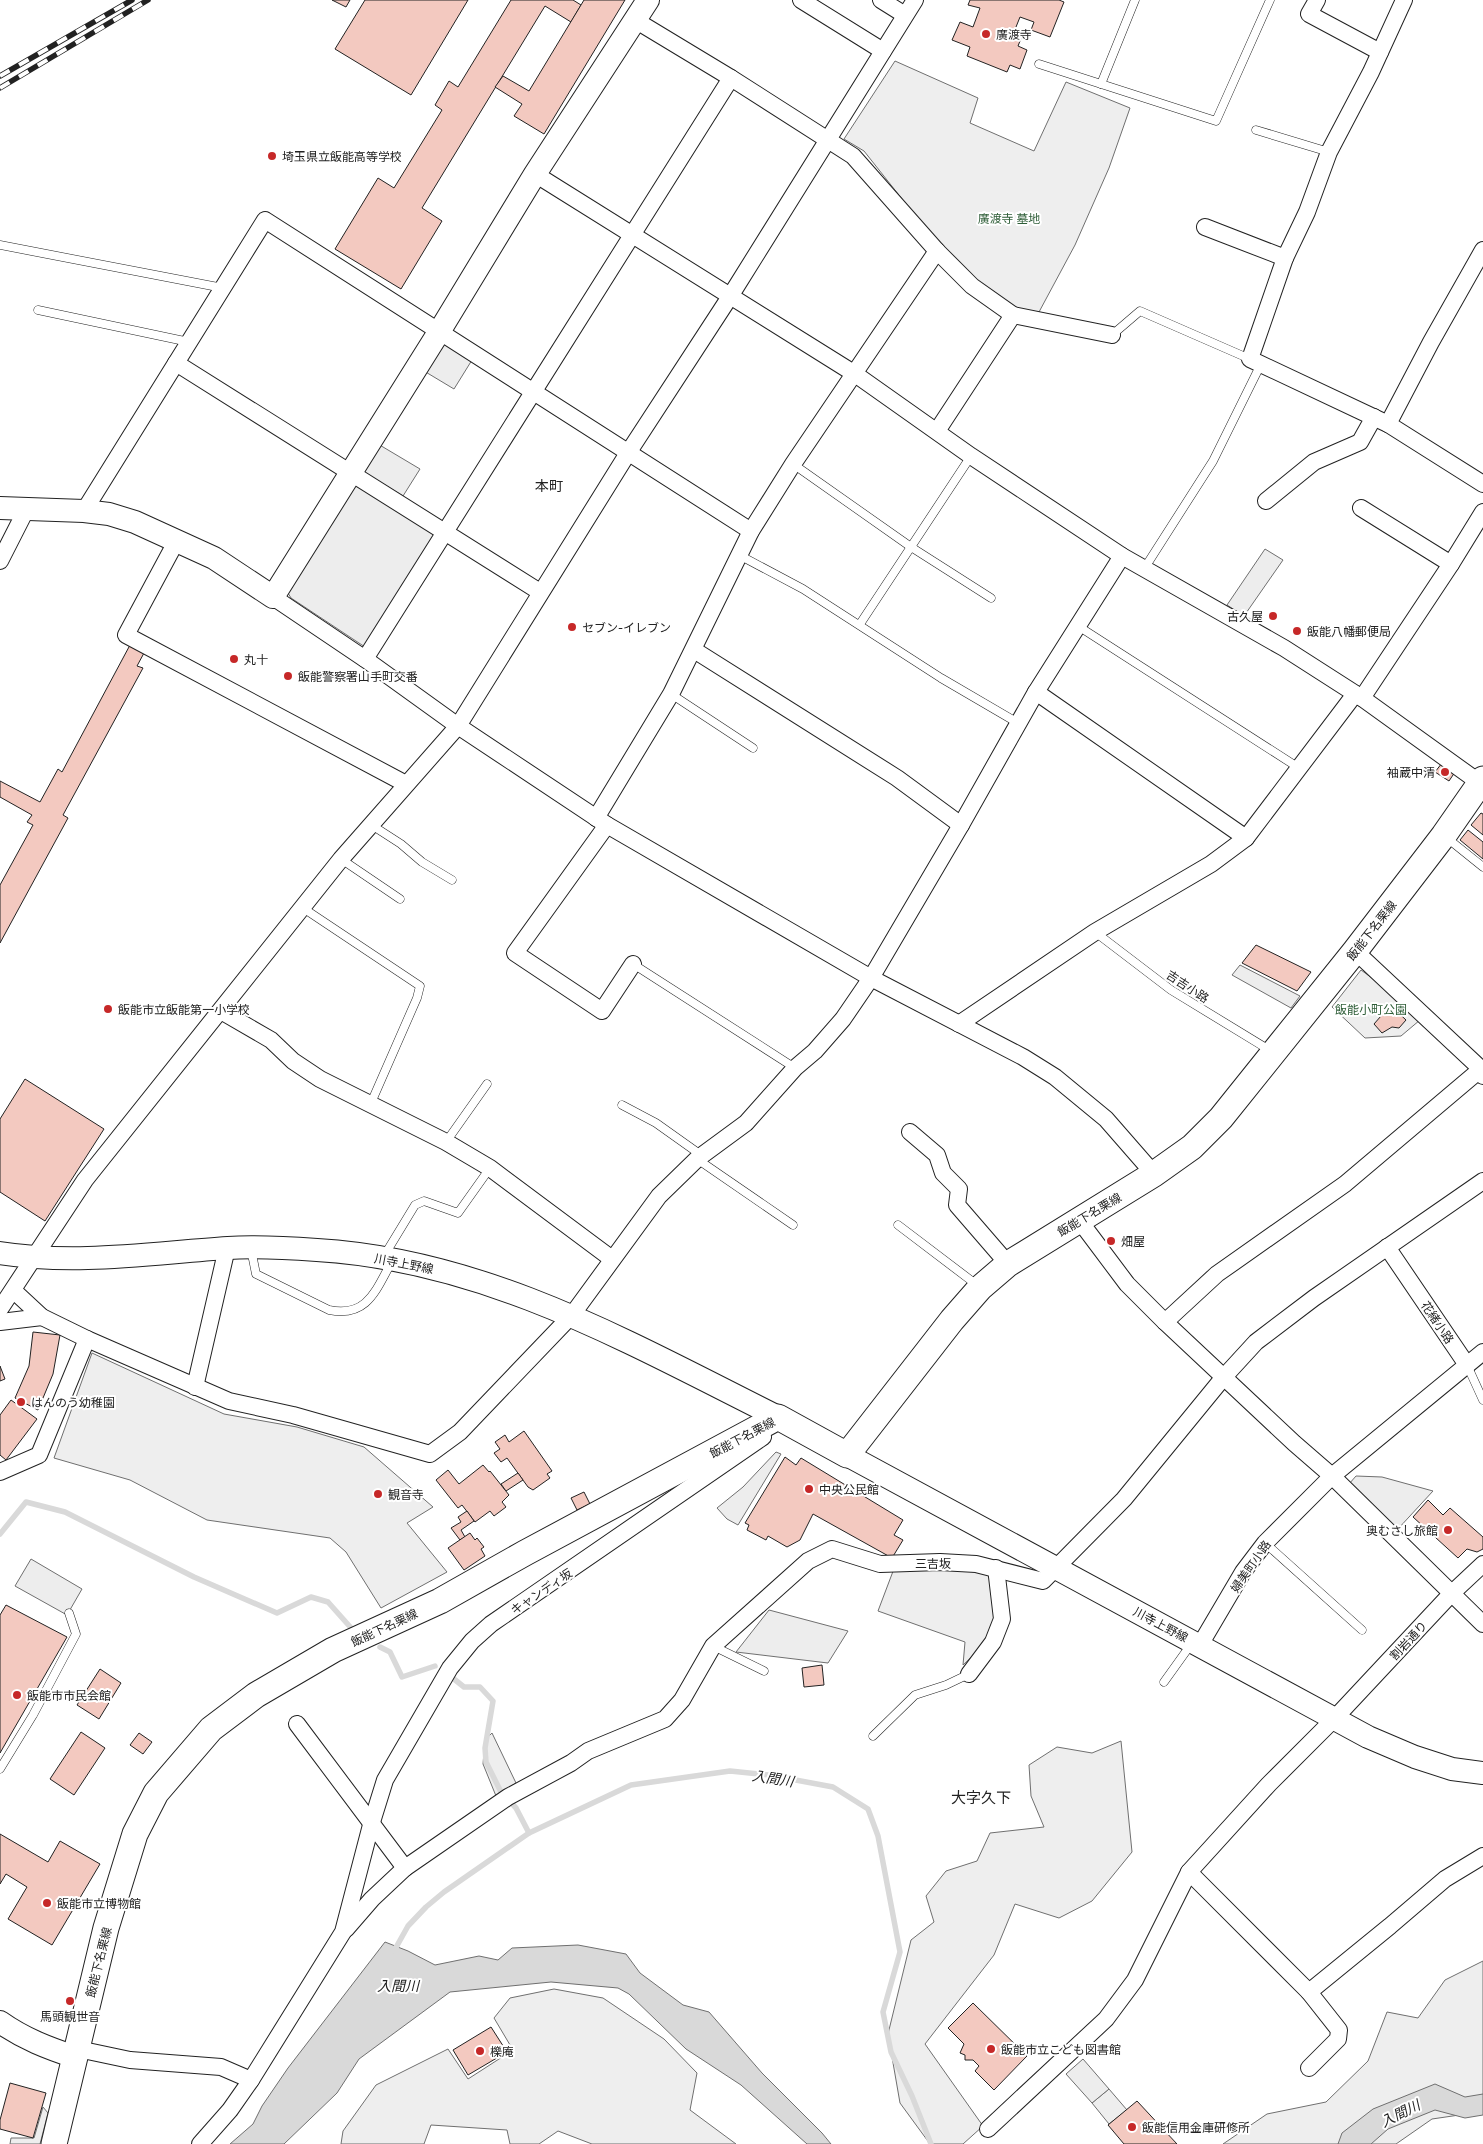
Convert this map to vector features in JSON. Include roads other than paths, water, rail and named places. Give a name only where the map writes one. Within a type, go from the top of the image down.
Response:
[{"type":"main road","name":"飯能下名栗線","points":[[54,2144],[106,1928],[135,1834],[156,1793],[211,1729],[256,1695],[333,1650],[440,1601],[526,1553],[781,1419],[847,1455],[952,1320],[980,1288],[1008,1264],[1154,1174],[1192,1147],[1221,1118],[1355,951],[1482,782]]},
{"type":"street","points":[[273,597],[350,471],[439,332],[535,174],[648,0]]},
{"type":"street","points":[[801,0],[883,51]]},
{"type":"street","points":[[880,0],[905,15]]},
{"type":"street","points":[[0,1309],[14,1291],[33,1258],[85,1180],[370,824],[458,726],[540,592],[731,295],[915,0]]},
{"type":"street","points":[[1317,0],[1309,14],[1380,52]]},
{"type":"street","points":[[1404,0],[1329,152],[1307,212],[1285,258],[1256,362],[1381,420],[1483,484]]},
{"type":"street","points":[[635,20],[731,78],[853,156],[937,251],[972,286],[1013,315],[1112,335]]},
{"type":"street","points":[[365,659],[731,78]]},
{"type":"street","points":[[535,174],[731,295],[854,374],[971,456],[1122,556],[1284,648],[1358,696],[1482,782]]},
{"type":"street","points":[[84,511],[265,220],[751,531]]},
{"type":"street","points":[[1205,227],[1285,258]]},
{"type":"street","points":[[1266,500],[1314,462],[1360,442],[1381,420],[1431,342],[1483,250]]},
{"type":"street","points":[[633,964],[602,1011],[515,953],[601,822],[694,650],[751,531],[793,464],[937,251]]},
{"type":"street","points":[[937,431],[1013,315]]},
{"type":"street","points":[[176,363],[540,592]]},
{"type":"street","points":[[0,508],[84,511],[109,514],[177,540],[214,558],[365,659],[458,726],[601,822],[871,978],[1023,1057],[1056,1077],[1106,1119],[1154,1174]]},
{"type":"street","points":[[0,560],[27,508]]},
{"type":"street","points":[[1361,508],[1451,564]]},
{"type":"street","points":[[958,1024],[1095,932],[1211,864],[1246,838],[1299,768],[1358,696],[1451,564],[1483,512]]},
{"type":"street","points":[[177,540],[126,635],[406,784]]},
{"type":"street","points":[[14,1291],[42,1316],[87,1339],[229,1401],[293,1415],[430,1454],[460,1432],[572,1315],[658,1196],[699,1157],[746,1123],[795,1068],[815,1051],[843,1019],[871,978],[1036,692],[1122,556]]},
{"type":"street","points":[[694,650],[897,778],[961,825]]},
{"type":"street","points":[[1036,692],[1246,838]]},
{"type":"street","points":[[1165,1322],[1217,1274],[1346,1184],[1482,1071],[1355,951]]},
{"type":"street","points":[[221,1011],[271,1040],[293,1061],[320,1079],[446,1142],[490,1168],[612,1259]]},
{"type":"street","points":[[910,1132],[937,1155],[943,1173],[959,1189],[957,1205],[1008,1264]]},
{"type":"street","points":[[1056,1567],[1124,1499],[1223,1378],[1256,1342],[1314,1298],[1483,1181]]},
{"type":"street","points":[[1079,1220],[1127,1284],[1223,1378],[1332,1476],[1483,1624]]},
{"type":"street","name":"花緒小路","points":[[1387,1247],[1467,1365]]},
{"type":"street","points":[[195,1387],[227,1248]]},
{"type":"street","name":"川寺上野線","points":[[0,1253],[33,1258],[117,1258],[227,1248],[251,1248],[319,1250],[388,1258],[489,1284],[572,1315],[781,1419]]},
{"type":"street","points":[[0,1322],[42,1316]]},
{"type":"street","points":[[0,1472],[39,1455],[87,1339]]},
{"type":"street","name":"婦美町小路","points":[[1197,1643],[1243,1572],[1265,1543],[1332,1476],[1483,1352]]},
{"type":"street","name":"キャンディ坂","points":[[343,1932],[370,1825],[388,1772],[450,1668],[472,1641],[491,1624],[781,1419]]},
{"type":"street","name":"川寺上野線","points":[[847,1455],[1368,1737],[1415,1757],[1452,1769],[1483,1773]]},
{"type":"street","name":"三吉坂","points":[[343,1932],[372,1899],[404,1868],[504,1799],[571,1763],[588,1751],[664,1719],[682,1700],[713,1646],[808,1562],[832,1549],[880,1564],[940,1562],[976,1564],[1043,1581],[1056,1567]]},
{"type":"street","name":"割岩通り","points":[[988,2130],[1106,2019],[1135,1980],[1190,1872],[1270,1784],[1451,1594],[1483,1564]]},
{"type":"street","points":[[969,1674],[993,1642],[1002,1620],[996,1568]]},
{"type":"street","points":[[297,1724],[370,1825],[404,1868]]},
{"type":"street","points":[[1309,1992],[1445,1879],[1483,1856]]},
{"type":"street","points":[[1190,1872],[1309,1992],[1339,2030],[1338,2039],[1308,2068]]},
{"type":"street","points":[[200,2144],[230,2110],[251,2080],[343,1932]]},
{"type":"street","points":[[0,2022],[21,2037],[40,2046],[130,2060],[221,2067],[251,2080]]},
{"type":"lane","points":[[1101,84],[1135,0]]},
{"type":"lane","points":[[1039,64],[1216,121],[1270,0]]},
{"type":"lane","points":[[1256,130],[1329,152]]},
{"type":"lane","points":[[0,244],[223,288]]},
{"type":"lane","points":[[38,310],[189,342]]},
{"type":"lane","points":[[1112,335],[1140,311],[1256,362],[1213,461],[1144,569]]},
{"type":"lane","points":[[860,624],[971,456]]},
{"type":"lane","points":[[793,464],[911,547],[991,598]]},
{"type":"lane","points":[[738,555],[803,589],[941,678],[1018,723]]},
{"type":"lane","points":[[1077,625],[1299,768]]},
{"type":"lane","points":[[671,694],[754,748]]},
{"type":"lane","points":[[370,824],[401,844],[422,862],[452,880]]},
{"type":"lane","points":[[1444,835],[1483,867]]},
{"type":"lane","points":[[342,859],[400,899]]},
{"type":"lane","points":[[303,908],[420,986],[417,998],[370,1103]]},
{"type":"lane","name":"吉吉小路","points":[[1095,932],[1171,990],[1274,1053]]},
{"type":"lane","points":[[633,964],[795,1068]]},
{"type":"lane","points":[[446,1142],[487,1084]]},
{"type":"lane","points":[[622,1105],[656,1123],[699,1157],[793,1225]]},
{"type":"lane","points":[[251,1248],[256,1274],[329,1310],[341,1312],[355,1310],[371,1299],[388,1258],[416,1205],[424,1202],[458,1213],[490,1168]]},
{"type":"lane","points":[[898,1225],[980,1288]]},
{"type":"lane","name":"花緒小路","points":[[1467,1365],[1483,1400]]},
{"type":"lane","points":[[1265,1543],[1362,1630]]},
{"type":"lane","points":[[0,1769],[76,1634],[69,1612]]},
{"type":"lane","name":"婦美町小路","points":[[1164,1682],[1197,1643]]},
{"type":"lane","points":[[713,1646],[764,1671]]},
{"type":"lane","points":[[873,1736],[915,1695],[946,1685],[969,1674]]},
{"type":"water","name":"入間川","points":[[385,1942],[435,1965],[479,1956],[498,1960],[512,1948],[578,1945],[626,1954],[640,1973],[683,2005],[709,2012],[762,2073],[831,2144],[807,2144],[741,2085],[686,2049],[629,1994],[618,1988],[551,1982],[450,1992],[359,2059],[337,2093],[284,2144],[230,2144],[253,2124],[262,2106],[288,2068]]},
{"type":"water","name":"入間川","points":[[1435,2084],[1465,2097],[1483,2094],[1483,2115],[1465,2118],[1435,2110],[1388,2129],[1371,2144],[1338,2144],[1342,2133],[1373,2109]]},
{"type":"waterway","points":[[0,1534],[26,1502],[65,1512],[194,1577],[277,1613],[311,1597],[328,1602],[352,1629]]},
{"type":"waterway","points":[[380,1647],[390,1652],[402,1677],[435,1666]]},
{"type":"waterway","points":[[454,1679],[464,1687],[480,1687],[493,1701],[485,1748],[486,1762],[501,1792],[516,1808],[529,1833]]},
{"type":"waterway","name":"入間川","points":[[394,1951],[408,1926],[444,1892],[529,1833],[631,1785],[730,1771],[769,1775],[833,1787],[868,1809],[878,1836],[900,1952],[883,2012],[891,2052],[912,2096],[931,2144]]},
{"type":"railway","points":[[0,76],[132,0]]},
{"type":"railway","points":[[0,88],[148,0]]},
{"type":"place","name":"廣渡寺","points":[[986,34]]},
{"type":"place","name":"埼玉県立飯能高等学校","points":[[272,156]]},
{"type":"place","name":"古久屋","points":[[1273,616]]},
{"type":"place","name":"セブン-イレブン","points":[[572,627]]},
{"type":"place","name":"飯能八幡郵便局","points":[[1297,631]]},
{"type":"place","name":"丸十","points":[[234,659]]},
{"type":"place","name":"飯能警察署山手町交番","points":[[288,676]]},
{"type":"place","name":"袖蔵中清","points":[[1445,772]]},
{"type":"place","name":"飯能市立飯能第一小学校","points":[[108,1009]]},
{"type":"place","name":"畑屋","points":[[1111,1241]]},
{"type":"place","name":"はんのう幼稚園","points":[[21,1402]]},
{"type":"place","name":"中央公民館","points":[[809,1489]]},
{"type":"place","name":"観音寺","points":[[378,1494]]},
{"type":"place","name":"奥むさし旅館","points":[[1448,1530]]},
{"type":"place","name":"飯能市市民会館","points":[[17,1695]]},
{"type":"place","name":"飯能市立博物館","points":[[47,1903]]},
{"type":"place","name":"馬頭観世音","points":[[70,2001]]},
{"type":"place","name":"飯能市立こども図書館","points":[[991,2049]]},
{"type":"place","name":"櫟庵","points":[[480,2051]]},
{"type":"place","name":"飯能信用金庫研修所","points":[[1132,2127]]},
{"type":"district","name":"本町","points":[[549,485]]},
{"type":"district","name":"大字久下","points":[[981,1797]]},
{"type":"park label","name":"廣渡寺 墓地","points":[[1009,218]]},
{"type":"park label","name":"飯能小町公園","points":[[1371,1009]]}]
